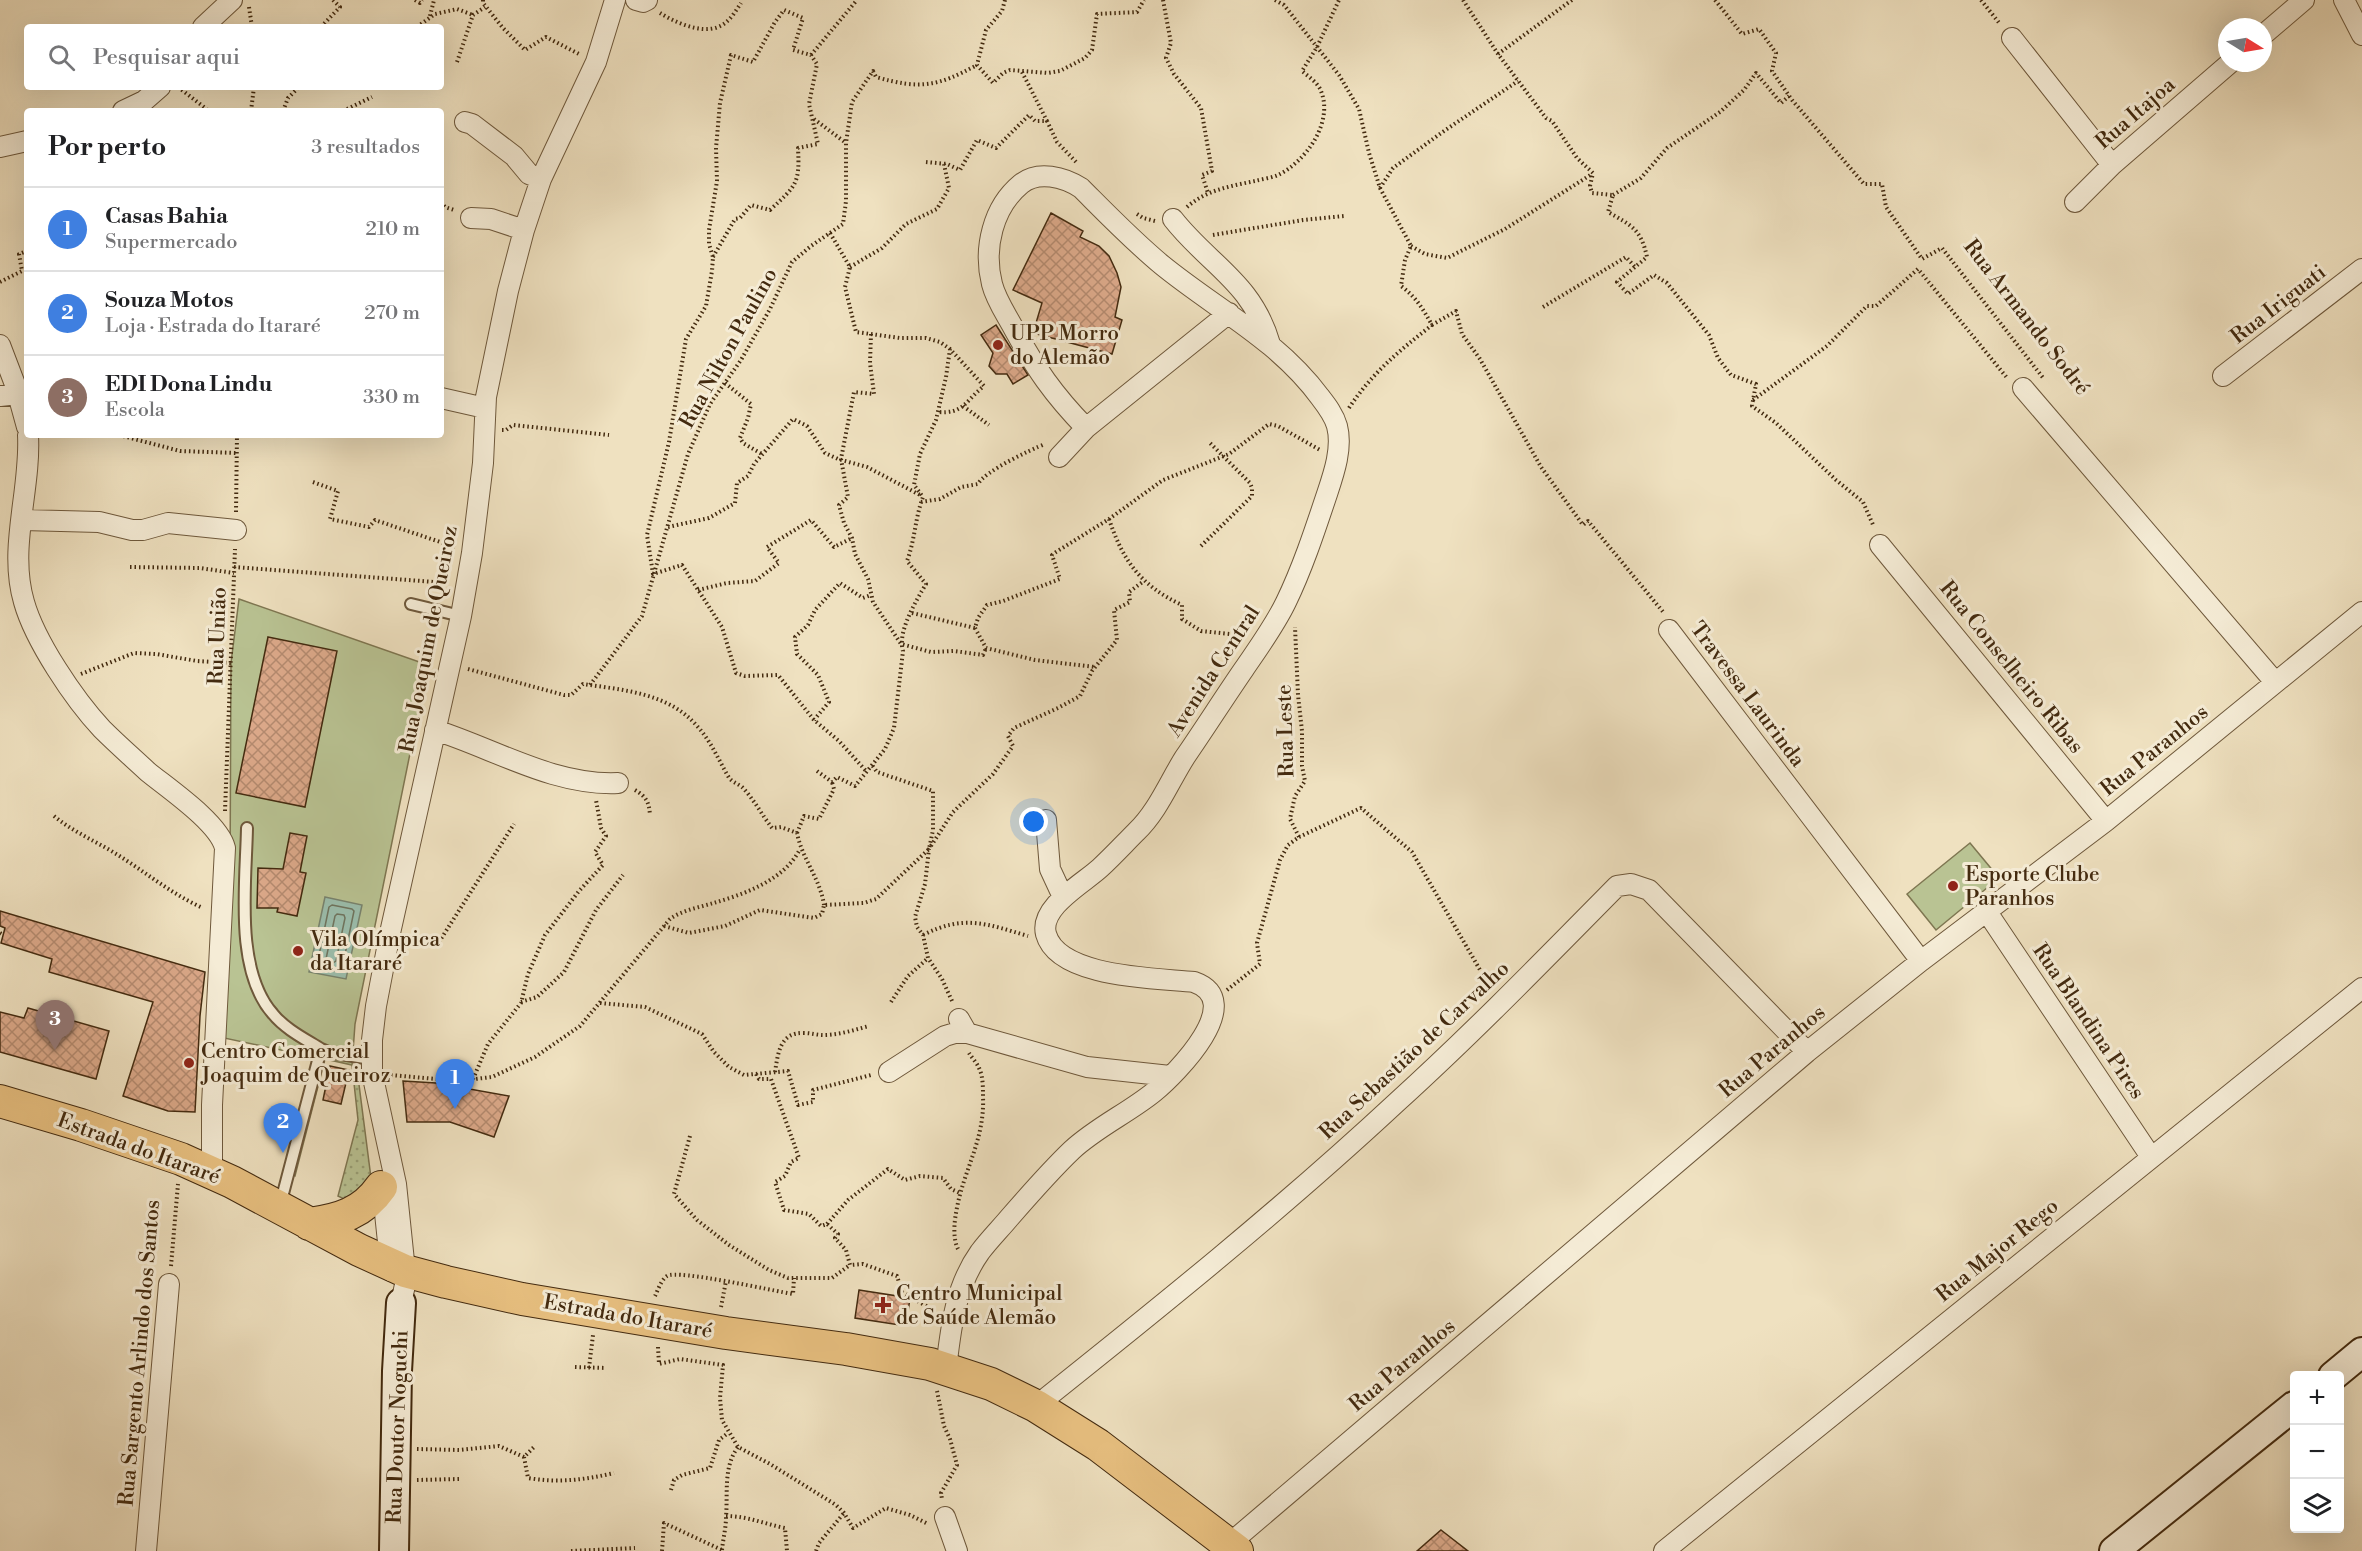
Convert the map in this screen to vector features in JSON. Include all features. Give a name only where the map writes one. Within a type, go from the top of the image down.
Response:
[{"type":"main road","name":"Estrada do Itararé","points":[[0,1101],[81,1125],[181,1159],[397,1268],[522,1299],[726,1333],[846,1349],[938,1366],[991,1384],[1036,1406],[1098,1445],[1233,1548]]},
{"type":"main road","points":[[309,1224],[332,1221],[356,1212],[372,1200],[386,1173]]},
{"type":"street","points":[[205,24],[232,0]]},
{"type":"street","name":"Rua Joaquim de Queiroz","points":[[397,1268],[372,1066],[376,1006],[390,933],[461,616],[472,553],[483,463],[485,408],[497,337],[524,230],[541,179],[596,62],[615,0]]},
{"type":"street","points":[[2272,27],[2304,0]]},
{"type":"street","points":[[2344,0],[2362,35]]},
{"type":"street","points":[[2012,38],[2112,165]]},
{"type":"street","name":"Rua Itajoa","points":[[2075,202],[2112,165],[2220,72]]},
{"type":"street","points":[[129,108],[156,90]]},
{"type":"street","points":[[465,123],[472,124],[514,156],[530,174],[541,179]]},
{"type":"street","points":[[0,147],[24,142]]},
{"type":"street","points":[[1082,433],[1038,372],[999,303],[992,284],[989,258],[992,234],[999,209],[1008,194],[1027,179],[1052,177],[1070,181],[1081,188],[1149,254],[1270,344],[1309,382],[1330,411],[1337,426]]},
{"type":"street","points":[[471,218],[491,219],[524,230]]},
{"type":"street","points":[[1173,219],[1251,300],[1261,316],[1270,344]]},
{"type":"street","name":"Rua Iriguati","points":[[2223,376],[2362,269]]},
{"type":"street","points":[[1059,457],[1082,433],[1229,313]]},
{"type":"street","points":[[0,345],[9,395],[24,422]]},
{"type":"street","points":[[2019,388],[2275,682]]},
{"type":"street","points":[[444,399],[485,408]]},
{"type":"street","name":"Avenida Central","points":[[1049,940],[1046,929],[1047,921],[1063,897],[1100,868],[1139,829],[1160,801],[1181,764],[1256,652],[1285,604],[1318,522],[1336,459],[1339,441],[1337,426]]},
{"type":"street","points":[[28,438],[29,454],[23,520],[17,555],[18,578],[30,621],[67,684],[100,727],[146,770],[213,826],[223,839],[225,848],[212,1105],[212,1173]]},
{"type":"street","points":[[23,520],[99,522],[132,530],[142,530],[168,523],[236,530]]},
{"type":"street","name":"Rua Conselheiro Ribas","points":[[1880,545],[2106,820]]},
{"type":"street","name":"Rua Paranhos","points":[[1233,1548],[1807,1052],[1921,961],[2106,820],[2362,612]]},
{"type":"street","name":"Travessa Laurinda","points":[[1669,630],[1921,961]]},
{"type":"street","points":[[435,729],[534,768],[595,784],[618,783]]},
{"type":"street","points":[[1046,820],[1050,869],[1063,897]]},
{"type":"street","name":"Rua Sebastião de Carvalho","points":[[1036,1406],[1159,1308],[1348,1146],[1451,1052],[1617,886],[1631,884],[1649,890],[1807,1052]]},
{"type":"street","name":"Rua Blandina Pires","points":[[1988,912],[2151,1157]]},
{"type":"street","points":[[938,1366],[962,1283],[980,1252],[1048,1174],[1074,1148],[1143,1100],[1170,1076],[1206,1032],[1212,1020],[1214,1000],[1203,985],[1092,969],[1073,962],[1061,954],[1049,940]]},
{"type":"street","name":"Rua Major Rego","points":[[1664,1551],[2362,988]]},
{"type":"street","points":[[889,1072],[937,1040],[960,1028],[1087,1067],[1170,1076]]},
{"type":"street","name":"Rua Joaquim de Queiroz","points":[[386,1173],[396,1184],[397,1268]]},
{"type":"street","name":"Rua Doutor Noguchi","points":[[394,1551],[401,1304],[392,1281],[397,1268]]},
{"type":"street","name":"Rua Sargento Arlindo dos Santos","points":[[146,1551],[169,1284]]},
{"type":"street","points":[[2338,1371],[2362,1352]]},
{"type":"street","points":[[2114,1551],[2290,1410]]},
{"type":"street","points":[[945,1517],[957,1551]]},
{"type":"lane","points":[[411,604],[461,616]]},
{"type":"lane","points":[[247,828],[245,927],[247,952],[259,993],[273,1014],[321,1049],[372,1066]]},
{"type":"lane","points":[[279,1208],[321,1049]]},
{"type":"path","points":[[248,0],[252,24]]},
{"type":"path","points":[[324,24],[340,7],[333,0]]},
{"type":"path","points":[[415,0],[420,3],[422,0]]},
{"type":"path","points":[[430,17],[434,0]]},
{"type":"path","points":[[483,0],[485,7],[525,50],[546,37],[596,62]]},
{"type":"path","points":[[811,55],[857,0]]},
{"type":"path","points":[[1005,0],[1002,11],[986,30],[977,65],[993,83],[1003,73],[1010,70],[1037,73],[1060,71],[1085,58],[1092,51],[1097,14],[1137,12],[1144,0]]},
{"type":"path","points":[[1163,0],[1171,43],[1166,57],[1174,74],[1201,108],[1212,171],[1202,175],[1208,193]]},
{"type":"path","points":[[1275,0],[1284,3],[1308,38],[1340,75],[1359,109],[1380,188],[1411,246],[1425,254],[1447,258],[1505,229],[1593,173]]},
{"type":"path","points":[[1173,219],[1196,199],[1208,193],[1278,175],[1307,153],[1323,121],[1322,92],[1302,71],[1317,47],[1339,0]]},
{"type":"path","points":[[1463,0],[1498,54],[1545,118],[1552,122],[1577,158],[1593,173]]},
{"type":"path","points":[[1498,54],[1572,0]]},
{"type":"path","points":[[1716,2],[1722,0]]},
{"type":"path","points":[[1981,0],[2012,38]]},
{"type":"path","points":[[642,1],[663,15],[686,25],[704,28],[717,28],[728,21],[741,3]]},
{"type":"path","name":"Rua Armando Sodré","points":[[1716,2],[1742,34],[1759,30],[1776,53],[1772,71],[1789,96],[1864,184],[1882,184],[1886,207],[1922,258],[1942,248],[2045,380]]},
{"type":"path","points":[[457,62],[473,15],[485,7]]},
{"type":"path","points":[[421,24],[430,17],[457,9],[473,15]]},
{"type":"path","points":[[713,257],[735,219],[740,218],[752,205],[770,210],[791,191],[799,174],[798,148],[818,144],[809,104],[817,64],[811,55],[794,50],[803,18],[784,10],[774,21],[753,62],[731,55],[720,104],[716,148],[717,181],[709,230],[713,257],[706,306],[686,339],[669,442],[647,535],[653,574],[682,565],[722,627],[736,673],[745,676],[778,675],[814,720],[839,741],[867,772]]},
{"type":"path","name":"Rua Nilton Paulino","points":[[590,686],[642,616],[688,454],[710,404],[741,360],[770,309],[792,262],[843,224],[846,192],[846,143],[852,102],[873,71],[876,77],[891,82],[925,85],[951,79],[977,65]]},
{"type":"path","points":[[1022,71],[1057,142],[1080,167]]},
{"type":"path","points":[[1593,173],[1590,186],[1592,193],[1613,195],[1641,178],[1667,148],[1720,112],[1744,90],[1756,74],[1781,103],[1789,96]]},
{"type":"path","points":[[1380,188],[1394,168],[1518,81]]},
{"type":"path","points":[[181,90],[205,108]]},
{"type":"path","points":[[251,108],[254,90]]},
{"type":"path","points":[[283,108],[288,98],[296,90]]},
{"type":"path","points":[[349,108],[372,97]]},
{"type":"path","points":[[926,162],[944,164],[960,170],[977,140],[996,148],[1029,115],[1035,121],[1047,121]]},
{"type":"path","points":[[813,118],[846,143]]},
{"type":"path","points":[[850,267],[882,248],[906,224],[937,209],[949,188],[944,164]]},
{"type":"path","points":[[1613,195],[1608,212],[1634,226],[1644,244],[1647,257],[1617,282],[1628,294],[1654,275],[1667,283],[1709,335],[1718,358],[1731,375],[1756,384],[1752,406],[1776,423],[1836,480],[1863,502],[1869,512],[1880,545]]},
{"type":"path","points":[[1189,238],[1344,216]]},
{"type":"path","points":[[831,233],[850,267],[845,287],[856,332],[900,338],[926,338],[940,342],[950,349],[984,386],[952,413],[938,412]]},
{"type":"path","points":[[1337,426],[1360,390],[1384,363],[1432,325],[1413,295],[1401,286],[1405,260],[1411,246]]},
{"type":"path","points":[[0,282],[22,272],[20,254],[24,252]]},
{"type":"path","points":[[1543,307],[1626,257],[1635,267]]},
{"type":"path","points":[[1753,400],[1827,346],[1867,306],[1876,306],[1918,269],[2019,388]]},
{"type":"path","name":"Travessa Laurinda","points":[[1432,325],[1456,311],[1462,334],[1480,359],[1541,467],[1583,525],[1588,521],[1673,624],[1669,630]]},
{"type":"path","points":[[832,782],[837,777],[855,786],[885,749],[894,728],[903,651],[901,644],[873,602],[868,579],[855,554],[852,538],[844,523],[839,504],[848,497],[841,459],[854,392],[874,394],[870,363],[871,334]]},
{"type":"path","points":[[901,644],[902,632],[926,584],[907,561],[912,549],[922,500],[914,485],[920,454],[938,412],[950,349]]},
{"type":"path","points":[[725,382],[751,404],[740,438],[743,443],[762,454]]},
{"type":"path","points":[[963,406],[989,425]]},
{"type":"path","points":[[668,527],[709,518],[735,503],[736,483],[748,476],[754,464],[793,419],[807,426],[825,453],[867,467],[922,500],[940,499],[961,487],[978,484],[994,469],[1043,444],[1082,433]]},
{"type":"path","points":[[1095,667],[1035,660],[986,648],[975,627],[978,618],[987,605],[1060,579],[1053,555],[1109,519],[1163,480],[1224,456],[1269,424],[1278,426],[1336,459]]},
{"type":"path","points":[[483,428],[506,430],[513,425],[609,435]]},
{"type":"path","points":[[129,438],[180,451],[236,453]]},
{"type":"path","name":"Rua União","points":[[223,839],[236,530],[237,438]]},
{"type":"path","points":[[1201,546],[1252,496],[1250,483],[1210,443]]},
{"type":"path","points":[[313,482],[338,491],[330,519],[369,527],[375,520],[472,553]]},
{"type":"path","points":[[1109,519],[1118,545],[1131,568],[1144,581],[1182,605],[1182,619],[1201,631],[1230,634],[1256,652]]},
{"type":"path","points":[[698,590],[727,583],[755,581],[779,563],[767,547],[811,520],[834,547],[852,538]]},
{"type":"path","points":[[130,567],[200,568],[234,573]]},
{"type":"path","points":[[234,567],[466,584]]},
{"type":"path","points":[[824,905],[864,903],[876,899],[929,849],[953,812],[993,774],[1010,752],[1013,746],[1008,736],[1014,728],[1080,696],[1095,667],[1117,640],[1114,610],[1130,602],[1129,592],[1144,581]]},
{"type":"path","points":[[814,720],[829,702],[818,675],[797,654],[795,637],[808,625],[815,610],[840,583],[863,598],[871,595]]},
{"type":"path","name":"Rua Leste","points":[[1285,604],[1297,631],[1298,695],[1305,781],[1295,796],[1290,819],[1299,837]]},
{"type":"path","points":[[912,613],[975,627]]},
{"type":"path","points":[[901,644],[930,652],[954,651],[983,655],[986,648]]},
{"type":"path","points":[[67,684],[99,666],[134,654],[231,663]]},
{"type":"path","points":[[451,662],[486,675],[564,695],[571,695],[583,684],[622,690],[664,701],[690,718],[716,753],[729,779],[741,786],[772,828],[781,827],[797,832]]},
{"type":"path","points":[[872,765],[877,772],[933,791],[933,830],[925,884],[915,917],[917,927],[923,935],[928,958],[942,979],[960,1028],[979,1068],[984,1115],[978,1145],[960,1193],[954,1222],[955,1244],[970,1268]]},
{"type":"path","points":[[664,926],[689,933],[725,926],[760,910],[814,918],[822,914],[824,905],[821,888],[800,849],[797,832],[804,816],[819,819],[834,789],[832,782],[817,771]]},
{"type":"path","points":[[618,783],[643,795],[649,803],[650,815]]},
{"type":"path","points":[[473,1079],[488,1044],[520,1003],[528,974],[545,935],[579,891],[603,865],[595,852],[606,836],[601,828],[595,784]]},
{"type":"path","points":[[1214,1000],[1260,964],[1257,943],[1280,860],[1288,845],[1299,837],[1361,808],[1412,852],[1487,984],[1501,1003]]},
{"type":"path","points":[[54,816],[67,827],[111,851],[195,905],[220,915]]},
{"type":"path","points":[[390,933],[439,942],[514,824]]},
{"type":"path","points":[[372,1066],[436,1079],[473,1079],[492,1077],[536,1057],[580,1026],[664,926],[677,914],[717,902],[772,880],[796,857],[800,849]]},
{"type":"path","points":[[520,1003],[537,997],[564,972],[596,910],[622,875]]},
{"type":"path","points":[[923,935],[944,925],[966,922],[991,924],[1042,940],[1049,940]]},
{"type":"path","points":[[891,1002],[908,976],[928,958]]},
{"type":"path","points":[[599,1003],[645,1007],[702,1034],[714,1052],[729,1066],[744,1075],[788,1071],[798,1105],[813,1102],[813,1090],[889,1072]]},
{"type":"path","points":[[775,1072],[779,1048],[788,1036],[802,1033],[841,1034],[869,1026]]},
{"type":"path","points":[[756,1074],[759,1079],[771,1079],[799,1158],[791,1162],[785,1176],[775,1182],[784,1210],[809,1214],[820,1226],[827,1224],[848,1200],[888,1169],[905,1180],[920,1176],[943,1178],[951,1189],[960,1193]]},
{"type":"path","points":[[690,1136],[674,1194],[697,1220],[729,1245],[769,1270],[788,1278],[832,1278],[850,1265],[862,1264],[897,1276],[902,1292],[952,1320]]},
{"type":"path","name":"Rua Sargento Arlindo dos Santos","points":[[169,1284],[181,1159]]},
{"type":"path","points":[[827,1224],[838,1234],[835,1238],[846,1250],[850,1265]]},
{"type":"path","points":[[670,1275],[692,1276],[793,1294],[794,1278]]},
{"type":"path","points":[[589,1368],[595,1311]]},
{"type":"path","points":[[668,1363],[680,1359],[723,1365],[720,1398],[722,1420],[738,1447],[836,1505],[853,1528],[886,1508],[910,1515],[927,1525],[945,1517],[940,1493],[957,1465],[944,1426],[938,1366]]},
{"type":"path","points":[[575,1367],[606,1368]]},
{"type":"path","points":[[672,1490],[675,1480],[682,1475],[710,1468],[719,1440],[728,1433]]},
{"type":"path","points":[[396,1448],[434,1450],[499,1446],[524,1457]]},
{"type":"path","points":[[524,1457],[535,1446]]},
{"type":"path","points":[[662,1551],[664,1523],[723,1551],[728,1473],[731,1456],[738,1447]]},
{"type":"path","points":[[524,1457],[528,1479],[570,1481],[614,1473]]},
{"type":"path","points":[[395,1480],[459,1479]]},
{"type":"path","points":[[816,1551],[819,1543],[844,1513]]},
{"type":"path","points":[[726,1516],[744,1516],[785,1528],[787,1551]]},
{"type":"path","points":[[571,1551],[635,1548]]},
{"type":"shaded area","name":"Vila Olímpica da Itararé","points":[[239,599],[428,665],[355,1024],[352,1065],[325,1059],[295,1176],[284,1170],[314,1057],[224,1038],[230,879],[231,663]]},
{"type":"shaded area","name":"Esporte Clube Paranhos","points":[[1970,843],[1999,878],[1936,930],[1907,894]]},
{"type":"shaded area","points":[[352,1065],[354,1074],[358,1077],[371,1178],[368,1187],[344,1199],[338,1196],[358,1120]]},
{"type":"water","points":[[325,897],[362,905],[346,979],[309,972]]},
{"type":"building","points":[[1051,213],[1083,231],[1080,237],[1099,246],[1109,256],[1117,273],[1121,287],[1115,317],[1122,320],[1112,354],[1033,333],[1042,303],[1013,290]]},
{"type":"building","name":"UPP Morro do Alemão","points":[[996,325],[1028,375],[1013,384],[1007,374],[996,374],[989,366],[993,353],[981,335]]},
{"type":"building","points":[[268,637],[337,651],[305,807],[236,793]]},
{"type":"building","points":[[290,833],[307,836],[300,872],[306,873],[297,916],[277,912],[278,908],[257,908],[258,868],[283,869]]},
{"type":"building","points":[[0,911],[205,972],[200,1016],[195,1112],[168,1111],[123,1096],[153,1002],[49,972],[52,959],[1,943],[5,928],[0,926]]},
{"type":"building","points":[[28,1008],[109,1031],[96,1079],[0,1052],[0,1012],[24,1018]]},
{"type":"building","points":[[330,1066],[349,1070],[341,1104],[323,1100]]},
{"type":"building","points":[[403,1081],[436,1083],[509,1096],[494,1137],[450,1122],[407,1122]]},
{"type":"building","name":"Centro Municipal de Saúde Alemão","points":[[859,1290],[910,1298],[906,1326],[855,1318]]},
{"type":"building","points":[[1441,1530],[1468,1551],[1417,1551]]},
{"type":"place","name":"UPP Morro do Alemão","points":[[998,345]]},
{"type":"place","name":"Esporte Clube Paranhos","points":[[1953,886]]},
{"type":"place","name":"Vila Olímpica da Itararé","points":[[298,951]]},
{"type":"place","name":"EDI Dona Lindu","points":[[55,1050]]},
{"type":"place","name":"Centro Comercial Joaquim de Queiroz","points":[[189,1063]]},
{"type":"place","name":"Casas Bahia","points":[[455,1109]]},
{"type":"place","name":"Souza Motos","points":[[283,1153]]},
{"type":"place","name":"Centro Municipal de Saúde Alemão","points":[[883,1305]]}]
